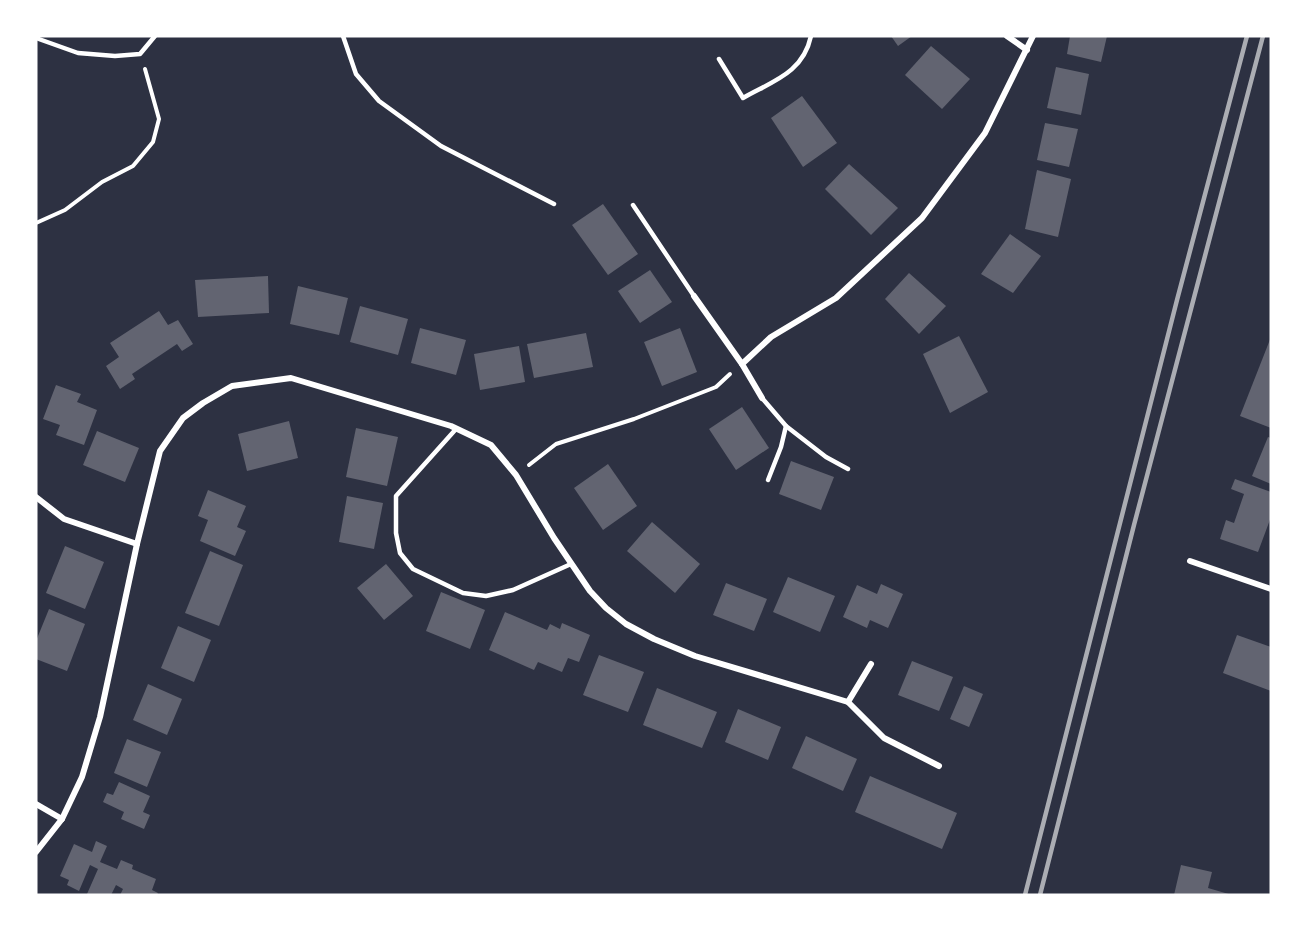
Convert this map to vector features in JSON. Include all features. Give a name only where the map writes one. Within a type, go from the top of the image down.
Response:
[{"type":"street","points":[[1007,36],[1027,50]]},
{"type":"street","points":[[742,364],[771,337],[836,298],[922,218],[985,133],[1033,36]]},
{"type":"street","points":[[694,296],[742,364],[762,398]]},
{"type":"street","points":[[36,852],[62,819],[82,777],[100,717],[137,544],[160,451],[183,418],[232,386],[291,378],[456,429],[491,445],[516,475],[590,591],[626,624],[654,639],[695,656],[848,702],[884,738],[939,766]]},
{"type":"street","points":[[36,497],[64,519],[137,544]]},
{"type":"street","points":[[1190,561],[1271,589]]},
{"type":"street","points":[[848,702],[871,664]]},
{"type":"street","points":[[36,804],[62,819]]},
{"type":"lane","points":[[36,38],[78,52],[115,56],[140,54],[155,36]]},
{"type":"lane","points":[[343,36],[356,74],[379,101],[441,146],[554,204]]},
{"type":"lane","points":[[719,59],[743,98],[789,73],[807,52],[811,36]]},
{"type":"lane","points":[[633,205],[694,296]]},
{"type":"lane","points":[[762,398],[786,426],[826,457],[848,469]]},
{"type":"lane","points":[[768,480],[781,447],[786,426]]},
{"type":"lane","points":[[456,429],[396,496],[396,533],[400,553],[413,569],[463,594],[486,596],[513,590],[571,564]]},
{"type":"path","points":[[36,223],[65,210],[102,182],[133,166],[153,142],[159,119],[140,54]]},
{"type":"path","points":[[516,475],[556,444],[634,419],[716,387],[742,364]]},
{"type":"building","points":[[891,36],[912,36],[898,46]]},
{"type":"building","points":[[1070,36],[1107,36],[1101,62],[1067,54]]},
{"type":"building","points":[[931,46],[970,79],[942,109],[905,75]]},
{"type":"building","points":[[1056,67],[1089,74],[1081,115],[1047,108]]},
{"type":"building","points":[[802,96],[837,143],[803,167],[771,118]]},
{"type":"building","points":[[1045,123],[1078,129],[1069,167],[1037,160]]},
{"type":"building","points":[[849,164],[898,208],[871,235],[825,189]]},
{"type":"building","points":[[1037,170],[1071,179],[1058,237],[1025,229]]},
{"type":"building","points":[[603,204],[638,254],[608,275],[572,225]]},
{"type":"building","points":[[1010,234],[1041,256],[1013,293],[981,274]]},
{"type":"building","points":[[650,270],[672,302],[640,323],[618,291]]},
{"type":"building","points":[[909,273],[946,306],[919,334],[885,299]]},
{"type":"building","points":[[268,276],[269,313],[198,317],[195,280]]},
{"type":"building","points":[[298,286],[348,298],[339,335],[290,324]]},
{"type":"building","points":[[360,306],[408,319],[398,355],[350,342]]},
{"type":"building","points":[[159,311],[168,325],[178,320],[193,344],[182,351],[177,344],[132,374],[135,379],[120,389],[106,366],[119,357],[110,343]]},
{"type":"building","points":[[420,328],[466,340],[456,375],[411,363]]},
{"type":"building","points":[[680,328],[697,372],[662,386],[644,342]]},
{"type":"building","points":[[586,333],[593,367],[534,378],[527,344]]},
{"type":"building","points":[[959,336],[988,392],[950,413],[923,354]]},
{"type":"building","points":[[1271,337],[1271,428],[1240,416]]},
{"type":"building","points":[[519,346],[525,382],[480,390],[474,354]]},
{"type":"building","points":[[56,385],[81,394],[77,402],[97,410],[84,445],[56,435],[60,425],[43,419]]},
{"type":"building","points":[[742,407],[769,448],[736,470],[709,429]]},
{"type":"building","points":[[289,421],[298,458],[247,471],[238,434]]},
{"type":"building","points":[[356,428],[398,437],[387,486],[346,477]]},
{"type":"building","points":[[97,431],[139,448],[125,482],[83,465]]},
{"type":"building","points":[[1268,437],[1271,438],[1271,484],[1252,476]]},
{"type":"building","points":[[791,461],[834,477],[821,510],[779,494]]},
{"type":"building","points":[[608,464],[637,506],[603,530],[574,488]]},
{"type":"building","points":[[1235,479],[1271,492],[1271,517],[1258,552],[1220,539],[1226,520],[1234,523],[1244,494],[1231,489]]},
{"type":"building","points":[[208,490],[246,506],[237,527],[246,531],[235,556],[200,541],[208,520],[198,516]]},
{"type":"building","points":[[347,496],[383,503],[374,549],[339,542]]},
{"type":"building","points":[[652,522],[700,564],[675,593],[627,551]]},
{"type":"building","points":[[65,546],[104,562],[85,609],[46,593]]},
{"type":"building","points":[[210,551],[243,565],[219,626],[185,613]]},
{"type":"building","points":[[386,564],[413,596],[384,620],[357,588]]},
{"type":"building","points":[[788,577],[835,596],[820,632],[773,612]]},
{"type":"building","points":[[726,583],[767,599],[754,631],[713,615]]},
{"type":"building","points":[[881,584],[903,594],[888,628],[870,620],[867,628],[843,617],[857,585],[877,594]]},
{"type":"building","points":[[441,592],[485,610],[470,649],[426,631]]},
{"type":"building","points":[[49,609],[85,624],[67,671],[36,659],[36,641]]},
{"type":"building","points":[[505,612],[547,630],[550,624],[560,629],[562,623],[590,635],[579,662],[568,658],[562,672],[538,662],[534,670],[489,650]]},
{"type":"building","points":[[178,626],[211,640],[194,682],[161,668]]},
{"type":"building","points":[[1237,635],[1271,647],[1271,691],[1223,673]]},
{"type":"building","points":[[599,655],[644,672],[628,712],[583,695]]},
{"type":"building","points":[[912,661],[953,677],[939,711],[898,695]]},
{"type":"building","points":[[148,684],[182,699],[167,735],[133,720]]},
{"type":"building","points":[[964,686],[983,694],[969,727],[950,719]]},
{"type":"building","points":[[657,688],[717,712],[702,748],[643,725]]},
{"type":"building","points":[[738,709],[781,727],[768,760],[725,742]]},
{"type":"building","points":[[806,736],[857,759],[843,791],[792,768]]},
{"type":"building","points":[[127,739],[161,752],[147,787],[114,773]]},
{"type":"building","points":[[870,776],[957,813],[942,849],[855,812]]},
{"type":"building","points":[[119,782],[150,796],[143,812],[150,815],[144,829],[121,819],[124,812],[103,802],[107,793],[113,795]]},
{"type":"building","points":[[96,841],[107,846],[100,862],[117,869],[121,860],[133,865],[132,869],[156,879],[152,890],[158,893],[157,895],[120,895],[123,889],[116,885],[111,895],[87,894],[98,869],[90,865],[79,891],[67,885],[69,880],[60,876],[74,844],[92,852]]},
{"type":"building","points":[[1181,865],[1212,872],[1208,888],[1232,895],[1174,895]]},
{"type":"railway","points":[[1025,895],[1247,36]]},
{"type":"railway","points":[[1040,895],[1134,525],[1263,36]]}]
